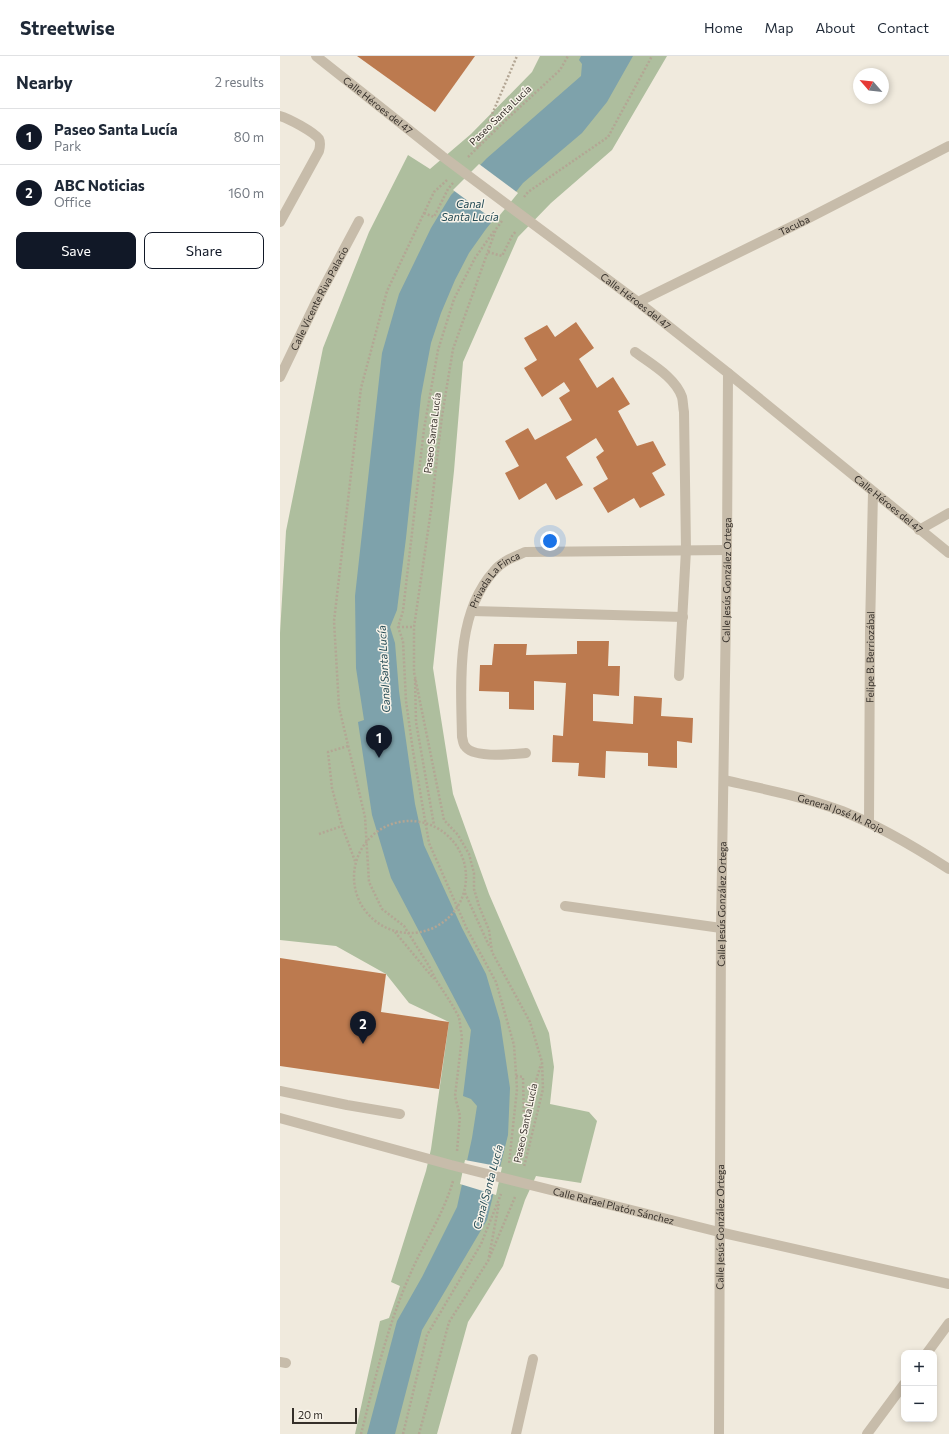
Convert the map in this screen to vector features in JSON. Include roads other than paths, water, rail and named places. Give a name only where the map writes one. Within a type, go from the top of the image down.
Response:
[{"type":"street","name":"Calle Héroes del 47","points":[[316,56],[461,171],[638,302],[728,373],[949,554]]},
{"type":"street","points":[[280,116],[287,118],[313,134],[319,139],[320,144],[318,152],[280,222]]},
{"type":"street","name":"Tacuba","points":[[638,302],[949,146]]},
{"type":"street","name":"Calle Vicente Riva Palacio","points":[[280,377],[317,300],[360,220]]},
{"type":"street","points":[[635,352],[664,374],[673,383],[682,396],[684,412],[686,550],[679,676]]},
{"type":"street","name":"Calle Jesús González Ortega","points":[[719,1434],[720,928],[724,780],[728,373]]},
{"type":"street","name":"Felipe B. Berriozábal","points":[[869,823],[870,630],[873,492]]},
{"type":"street","points":[[919,530],[949,512]]},
{"type":"street","name":"Privada La Finca","points":[[683,617],[472,610],[481,588],[494,570],[509,559],[525,552],[727,550]]},
{"type":"street","points":[[472,610],[464,639],[460,675],[462,737],[465,747],[472,752],[481,754],[526,754]]},
{"type":"street","name":"General José M. Rojo","points":[[724,780],[801,798],[842,811],[869,823],[924,853],[949,869]]},
{"type":"street","points":[[564,906],[720,928]]},
{"type":"street","points":[[280,1091],[400,1114]]},
{"type":"street","name":"Calle Rafael Platón Sánchez","points":[[280,1118],[451,1165],[532,1184],[719,1232],[949,1284]]},
{"type":"street","points":[[929,1350],[949,1323]]},
{"type":"street","points":[[516,1434],[533,1359]]},
{"type":"street","points":[[867,1434],[903,1386]]},
{"type":"water","name":"Canal Santa Lucía","points":[[581,56],[633,56],[607,102],[582,133],[523,183],[469,253],[455,280],[441,313],[431,343],[421,396],[397,610],[390,627],[395,643],[399,691],[415,804],[424,845],[462,928],[486,974],[500,1021],[510,1088],[508,1135],[487,1220],[422,1330],[395,1434],[367,1434],[397,1321],[422,1277],[457,1207],[472,1138],[477,1106],[471,1099],[463,1096],[471,1030],[391,878],[372,815],[358,722],[364,720],[356,668],[355,596],[382,353],[399,294],[431,228],[451,195],[487,158],[581,76],[582,64],[579,60]]},
{"type":"place","name":"Paseo Santa Lucía","points":[[379,758]]},
{"type":"place","name":"ABC Noticias","points":[[363,1044]]}]
